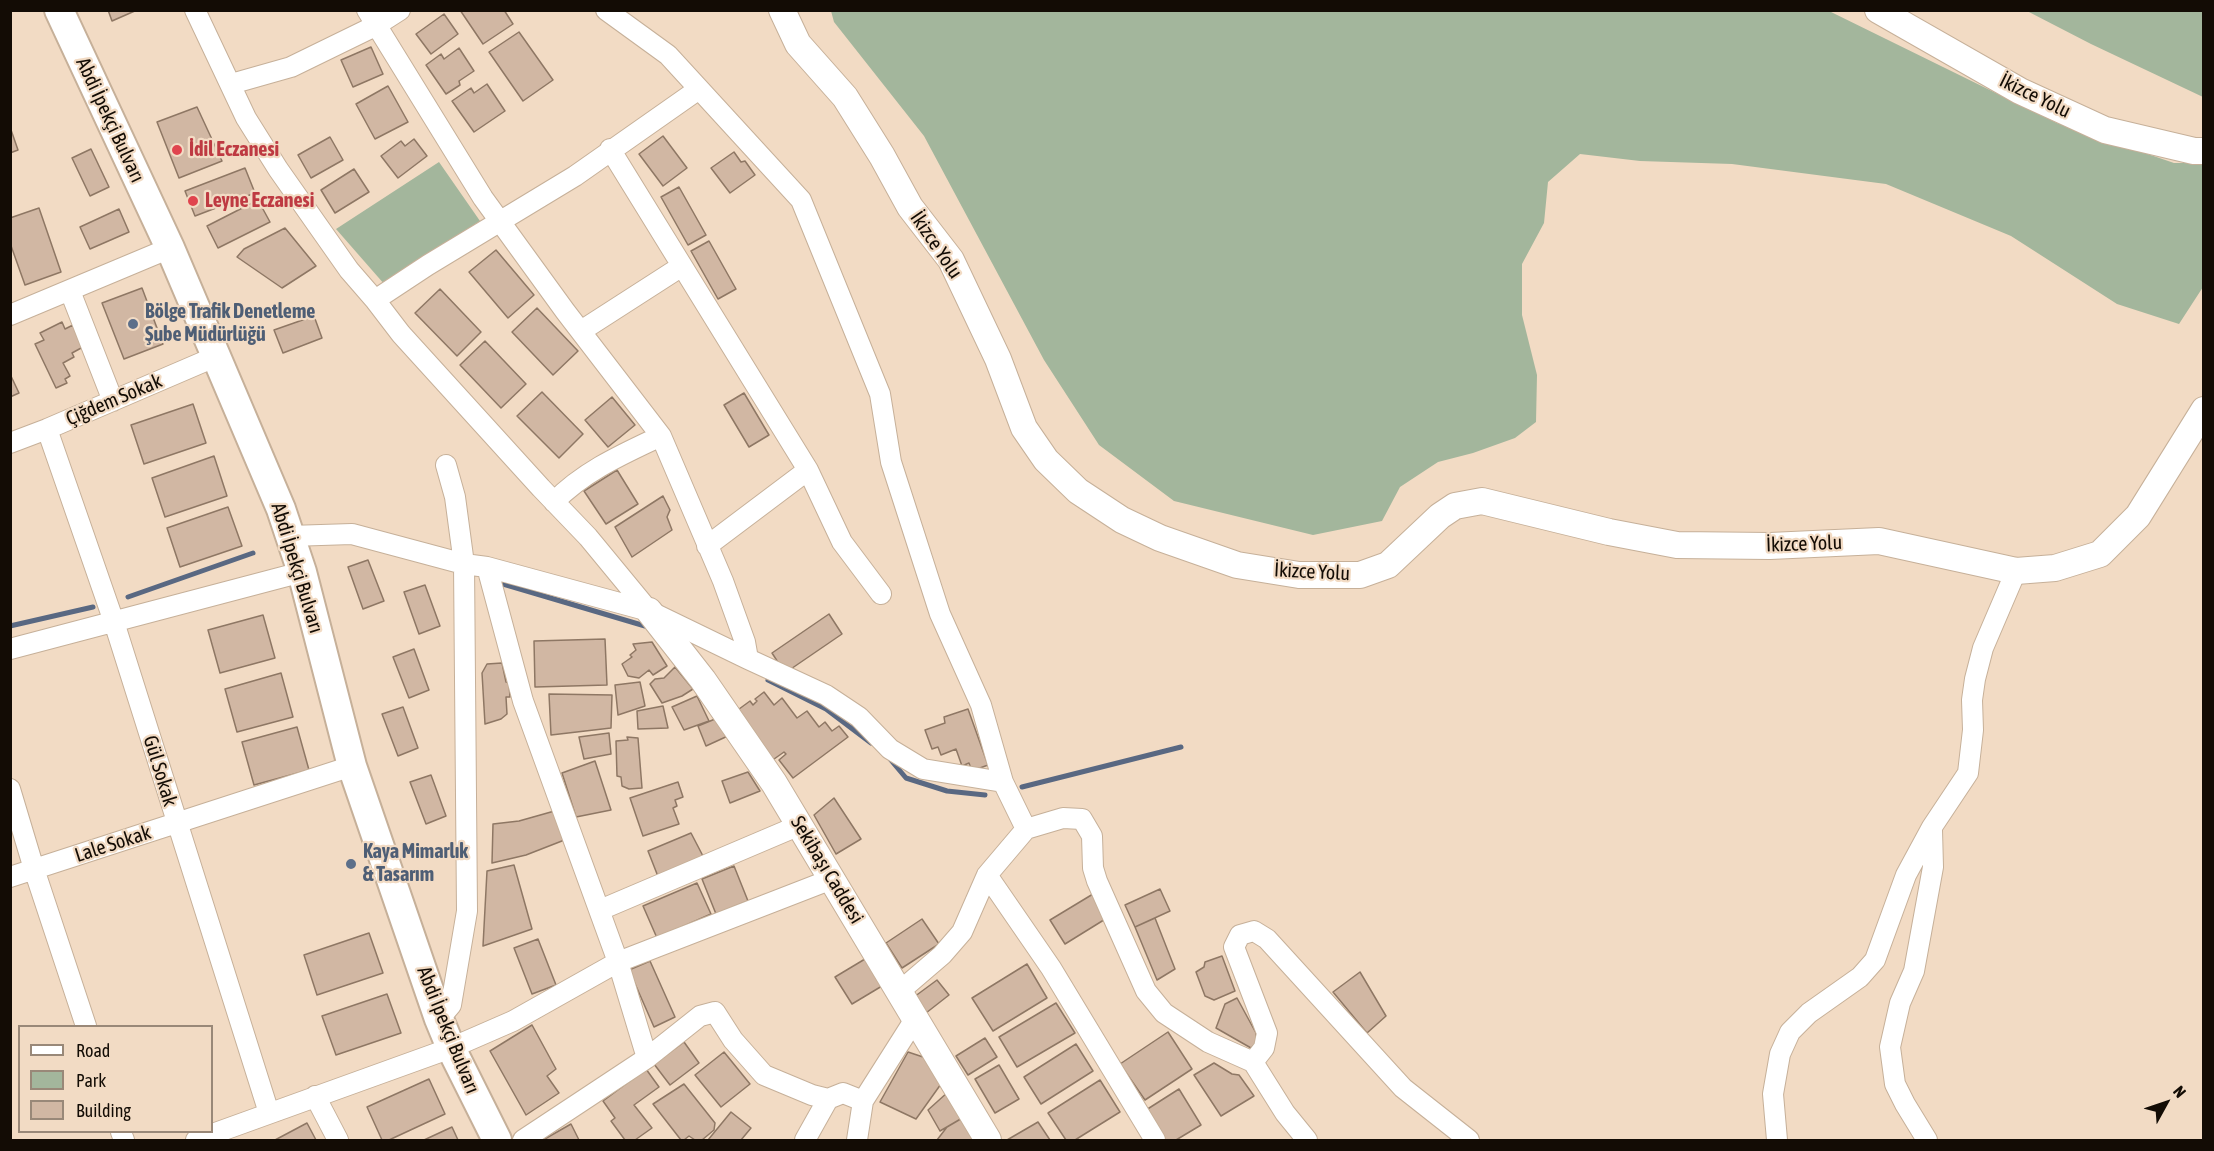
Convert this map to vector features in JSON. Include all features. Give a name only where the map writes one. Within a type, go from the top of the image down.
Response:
[{"type":"main road","name":"Abdi İpekçi Bulvarı","points":[[59,10],[170,248],[281,509],[302,572],[352,766],[439,1019],[497,1140]]},
{"type":"street","points":[[195,10],[246,118],[326,239],[401,334],[588,537],[649,611]]},
{"type":"street","points":[[231,84],[291,67],[371,18],[400,10]]},
{"type":"street","points":[[606,10],[668,55],[801,200],[880,394],[891,462],[940,614],[981,705],[1003,782],[1026,829]]},
{"type":"street","name":"İkizce Yolu","points":[[782,10],[798,44],[845,98],[882,156],[910,207],[951,260],[998,359],[1024,428],[1046,460],[1078,491],[1122,520],[1160,538],[1237,565],[1299,575],[1360,575],[1388,565],[1440,516],[1455,506],[1482,501],[1609,532],[1677,545],[1770,546],[1880,541],[2016,571],[2055,568],[2100,554],[2138,516],[2204,410]]},
{"type":"street","name":"İkizce Yolu","points":[[1878,10],[2020,91],[2105,130],[2193,151],[2204,151]]},
{"type":"street","points":[[371,18],[461,165],[581,331],[661,436],[723,581],[745,642],[748,659]]},
{"type":"street","points":[[375,300],[500,220],[575,176],[610,149],[699,89]]},
{"type":"street","points":[[610,149],[808,470],[842,542],[880,594]]},
{"type":"street","points":[[11,314],[170,248]]},
{"type":"street","points":[[581,331],[682,266]]},
{"type":"street","points":[[70,291],[113,401]]},
{"type":"street","name":"Çiğdem Sokak","points":[[10,443],[217,356]]},
{"type":"street","name":"Gül Sokak","points":[[47,429],[114,622],[269,1113]]},
{"type":"street","points":[[554,502],[567,488],[589,472],[661,436]]},
{"type":"street","points":[[439,1019],[450,1005],[467,911],[464,564],[455,497],[446,465]]},
{"type":"street","points":[[707,546],[808,470]]},
{"type":"street","points":[[290,536],[352,534],[464,564],[488,567],[649,611],[826,694],[859,717],[890,749],[923,769],[1003,782]]},
{"type":"street","points":[[488,567],[523,701],[600,910],[647,1058]]},
{"type":"street","points":[[1778,1140],[1773,1094],[1780,1054],[1790,1032],[1809,1013],[1860,977],[1875,960],[1906,875],[1932,827],[1968,773],[1975,679],[1983,648],[2016,571]]},
{"type":"street","points":[[10,649],[302,572]]},
{"type":"street","name":"Sekibaşı Caddesi","points":[[649,611],[703,680],[774,783],[988,1140]]},
{"type":"street","name":"Lale Sokak","points":[[10,877],[352,766]]},
{"type":"street","points":[[10,789],[86,1025]]},
{"type":"street","points":[[900,991],[942,955],[962,932],[987,875],[1026,829],[1063,818],[1082,819],[1092,836],[1093,868],[1097,881],[1146,991],[1164,1013],[1208,1042],[1252,1062],[1285,1113],[1307,1140]]},
{"type":"street","points":[[600,910],[800,825]]},
{"type":"street","points":[[1927,1140],[1895,1084],[1890,1047],[1900,1004],[1914,971],[1933,867],[1932,827]]},
{"type":"street","points":[[987,875],[1051,968],[1155,1140]]},
{"type":"street","points":[[196,1140],[451,1048],[513,1021],[618,962],[832,879]]},
{"type":"street","points":[[1252,1062],[1264,1048],[1267,1033],[1234,947],[1240,934],[1254,931],[1267,939],[1403,1088],[1469,1140]]},
{"type":"street","points":[[523,1140],[647,1058],[700,1016],[715,1012],[733,1040],[764,1075],[828,1100]]},
{"type":"street","points":[[857,1140],[863,1101],[915,1019]]},
{"type":"street","points":[[805,1140],[828,1100],[843,1093],[863,1101]]},
{"type":"street","points":[[315,1096],[338,1140]]},
{"type":"green space","points":[[831,11],[1829,11],[2057,123],[2174,163],[2203,163],[2203,287],[2179,324],[2117,304],[2011,236],[1886,184],[1732,164],[1640,161],[1580,154],[1548,182],[1544,223],[1522,264],[1522,315],[1537,375],[1536,422],[1515,438],[1473,453],[1438,462],[1400,487],[1382,521],[1313,535],[1174,501],[1099,445],[1044,360],[924,136],[834,22]]},
{"type":"green space","points":[[2027,11],[2203,11],[2203,97],[2091,44]]},
{"type":"green space","points":[[439,162],[480,221],[385,285],[336,229]]},
{"type":"building","points":[[108,10],[137,10],[112,21]]},
{"type":"building","points":[[460,10],[504,10],[513,24],[483,44]]},
{"type":"building","points":[[444,14],[458,34],[431,54],[416,34]]},
{"type":"building","points":[[519,32],[553,80],[523,101],[489,52]]},
{"type":"building","points":[[371,47],[383,74],[353,87],[341,60]]},
{"type":"building","points":[[459,48],[474,71],[459,81],[460,85],[446,94],[426,65],[441,54],[444,59]]},
{"type":"building","points":[[487,84],[505,111],[474,132],[452,101],[471,88],[474,93]]},
{"type":"building","points":[[388,86],[408,122],[375,139],[356,104]]},
{"type":"building","points":[[197,107],[222,161],[179,178],[157,122]]},
{"type":"building","points":[[10,127],[18,150],[10,153]]},
{"type":"building","points":[[663,136],[687,168],[663,186],[639,154]]},
{"type":"building","points":[[330,137],[343,160],[311,178],[298,155]]},
{"type":"building","points":[[414,139],[427,156],[398,178],[381,156],[401,141],[405,146]]},
{"type":"building","points":[[91,149],[109,187],[90,196],[72,158]]},
{"type":"building","points":[[734,152],[741,162],[745,161],[755,175],[730,193],[711,168]]},
{"type":"building","points":[[245,168],[255,193],[195,216],[185,191]]},
{"type":"building","points":[[354,169],[369,192],[335,213],[321,190]]},
{"type":"building","points":[[679,187],[706,235],[688,245],[661,197]]},
{"type":"building","points":[[258,200],[270,222],[218,248],[207,226]]},
{"type":"building","points":[[39,208],[61,272],[25,285],[10,243],[10,218]]},
{"type":"building","points":[[119,209],[129,232],[90,249],[80,227]]},
{"type":"building","points":[[285,228],[316,266],[282,288],[237,257],[244,249]]},
{"type":"building","points":[[709,241],[736,289],[718,299],[691,251]]},
{"type":"building","points":[[496,250],[534,295],[508,318],[469,272]]},
{"type":"building","name":"Bölge Trafik Denetleme Şube Müdürlüğü","points":[[142,288],[163,344],[124,359],[102,303]]},
{"type":"building","points":[[440,289],[481,332],[457,356],[415,313]]},
{"type":"building","points":[[537,308],[578,351],[553,375],[512,332]]},
{"type":"building","points":[[314,316],[322,338],[283,353],[274,330]]},
{"type":"building","points":[[62,322],[65,329],[73,325],[83,347],[72,353],[74,357],[63,363],[70,376],[65,379],[67,383],[56,388],[35,344],[44,340],[40,333]]},
{"type":"building","points":[[485,341],[526,384],[501,408],[460,365]]},
{"type":"building","points":[[10,374],[19,393],[10,397]]},
{"type":"building","points":[[542,392],[583,434],[559,458],[517,416]]},
{"type":"building","points":[[744,393],[769,435],[749,447],[724,405]]},
{"type":"building","points":[[612,397],[635,425],[608,447],[585,420]]},
{"type":"building","points":[[193,404],[206,443],[144,464],[131,425]]},
{"type":"building","points":[[214,456],[227,496],[165,517],[152,478]]},
{"type":"building","points":[[617,470],[638,504],[606,524],[584,491]]},
{"type":"building","points":[[663,496],[670,510],[667,517],[672,530],[632,557],[615,527]]},
{"type":"building","points":[[228,507],[242,546],[180,567],[167,528]]},
{"type":"building","points":[[368,560],[384,601],[363,609],[348,567]]},
{"type":"building","points":[[425,585],[440,626],[419,634],[404,592]]},
{"type":"building","points":[[829,614],[842,634],[785,673],[772,653]]},
{"type":"building","points":[[263,615],[275,658],[220,673],[208,630]]},
{"type":"building","points":[[605,639],[607,685],[535,687],[534,641]]},
{"type":"building","points":[[652,642],[667,666],[653,675],[649,670],[639,678],[628,676],[622,664],[632,657],[630,655],[636,650],[633,644]]},
{"type":"building","points":[[414,649],[429,690],[409,698],[393,657]]},
{"type":"building","points":[[502,663],[506,682],[509,683],[510,697],[506,697],[507,714],[501,719],[485,724],[482,673],[487,664]]},
{"type":"building","points":[[675,667],[693,689],[682,696],[662,703],[650,684],[655,679],[664,678]]},
{"type":"building","points":[[281,673],[293,717],[237,732],[225,689]]},
{"type":"building","points":[[640,682],[645,706],[618,715],[615,685]]},
{"type":"building","points":[[764,692],[774,705],[782,698],[797,718],[807,711],[819,727],[825,722],[832,731],[839,726],[848,737],[793,778],[779,760],[786,754],[784,752],[767,764],[735,712],[750,701],[753,705],[757,701],[755,699]]},
{"type":"building","points":[[549,694],[612,695],[611,728],[551,735]]},
{"type":"building","points":[[697,696],[709,721],[684,730],[672,707]]},
{"type":"building","points":[[663,706],[668,728],[638,729],[637,711]]},
{"type":"building","points":[[403,707],[418,748],[398,756],[382,714]]},
{"type":"building","points":[[968,709],[988,765],[972,771],[969,763],[962,766],[956,749],[941,755],[938,747],[932,749],[925,730],[945,723],[944,717]]},
{"type":"building","points":[[720,717],[730,735],[706,746],[698,726]]},
{"type":"building","points":[[297,727],[309,770],[254,785],[242,742]]},
{"type":"building","points":[[609,733],[611,754],[584,759],[579,737]]},
{"type":"building","points":[[627,737],[638,738],[642,788],[629,789],[622,786],[621,777],[617,776],[616,741],[628,740]]},
{"type":"building","points":[[595,761],[611,810],[576,817],[562,773]]},
{"type":"building","points":[[748,772],[760,791],[730,803],[722,781]]},
{"type":"building","points":[[431,775],[446,816],[426,824],[410,782]]},
{"type":"building","points":[[678,782],[683,797],[675,800],[677,806],[673,808],[679,824],[643,836],[630,798]]},
{"type":"building","points":[[834,798],[861,839],[836,854],[814,815]]},
{"type":"building","points":[[558,810],[567,839],[526,855],[492,863],[493,824],[519,821]]},
{"type":"building","points":[[691,833],[704,858],[659,879],[648,851]]},
{"type":"building","points":[[514,865],[532,929],[483,946],[487,871]]},
{"type":"building","points":[[734,866],[748,901],[716,914],[702,879]]},
{"type":"building","points":[[697,883],[711,914],[657,938],[643,906]]},
{"type":"building","points":[[1160,889],[1170,911],[1135,927],[1125,905]]},
{"type":"building","points":[[1093,894],[1107,918],[1065,944],[1050,920]]},
{"type":"building","points":[[1155,918],[1175,969],[1157,980],[1135,927]]},
{"type":"building","points":[[922,919],[939,944],[902,968],[886,943]]},
{"type":"building","points":[[369,933],[383,973],[317,995],[304,955]]},
{"type":"building","points":[[538,939],[556,985],[532,994],[514,948]]},
{"type":"building","points":[[870,956],[887,983],[852,1004],[835,977]]},
{"type":"building","points":[[1222,956],[1235,991],[1214,1000],[1205,996],[1196,972],[1204,967],[1205,962]]},
{"type":"building","points":[[650,961],[675,1017],[654,1027],[629,970]]},
{"type":"building","points":[[1027,964],[1047,998],[993,1031],[972,998]]},
{"type":"building","points":[[1360,972],[1386,1016],[1367,1033],[1333,992]]},
{"type":"building","points":[[937,980],[949,995],[926,1013],[914,997]]},
{"type":"building","points":[[387,994],[401,1033],[336,1055],[322,1016]]},
{"type":"building","points":[[1237,998],[1256,1033],[1256,1043],[1251,1048],[1216,1028],[1225,1004]]},
{"type":"building","points":[[1056,1003],[1075,1033],[1017,1067],[999,1037]]},
{"type":"building","points":[[532,1025],[556,1069],[547,1076],[559,1093],[526,1115],[490,1051]]},
{"type":"building","points":[[1168,1032],[1192,1069],[1145,1100],[1120,1064]]},
{"type":"building","points":[[985,1038],[997,1057],[968,1075],[956,1056]]},
{"type":"building","points":[[684,1042],[699,1063],[670,1085],[654,1064]]},
{"type":"building","points":[[1076,1044],[1093,1071],[1041,1104],[1024,1077]]},
{"type":"building","points":[[724,1052],[750,1084],[721,1107],[695,1075]]},
{"type":"building","points":[[908,1052],[929,1059],[941,1084],[916,1119],[880,1102]]},
{"type":"building","points":[[1214,1063],[1232,1074],[1239,1075],[1254,1096],[1221,1116],[1194,1075]]},
{"type":"building","points":[[999,1065],[1019,1099],[995,1113],[975,1079]]},
{"type":"building","points":[[646,1069],[659,1087],[634,1105],[652,1128],[635,1140],[625,1140],[611,1121],[615,1118],[603,1101]]},
{"type":"building","points":[[429,1079],[445,1114],[389,1140],[382,1140],[367,1107]]},
{"type":"building","points":[[1100,1080],[1120,1112],[1075,1140],[1066,1140],[1048,1113]]},
{"type":"building","points":[[684,1084],[715,1123],[714,1130],[702,1140],[695,1140],[689,1136],[681,1140],[653,1104]]},
{"type":"building","points":[[1179,1089],[1201,1125],[1176,1140],[1165,1140],[1146,1110]]},
{"type":"building","points":[[948,1092],[964,1117],[940,1131],[928,1110]]},
{"type":"building","points":[[731,1112],[751,1128],[741,1140],[708,1140]]},
{"type":"building","points":[[964,1117],[981,1140],[937,1140],[947,1127]]},
{"type":"building","points":[[1038,1122],[1050,1140],[1007,1140]]},
{"type":"building","points":[[307,1123],[316,1140],[275,1140]]},
{"type":"building","points":[[571,1124],[579,1140],[543,1140]]},
{"type":"building","points":[[452,1127],[458,1140],[424,1140]]},
{"type":"waterway","points":[[128,597],[253,553]]},
{"type":"waterway","points":[[503,584],[645,626]]},
{"type":"waterway","points":[[10,626],[93,607]]},
{"type":"waterway","points":[[768,680],[826,709],[871,743]]},
{"type":"waterway","points":[[1022,787],[1181,747]]},
{"type":"waterway","points":[[890,759],[906,778],[947,791],[985,795]]},
{"type":"place","name":"İdil Eczanesi","points":[[177,150]]},
{"type":"place","name":"Leyne Eczanesi","points":[[193,201]]},
{"type":"place","name":"Bölge Trafik Denetleme Şube Müdürlüğü","points":[[133,324]]},
{"type":"place","name":"Kaya Mimarlık & Tasarım","points":[[351,864]]}]
